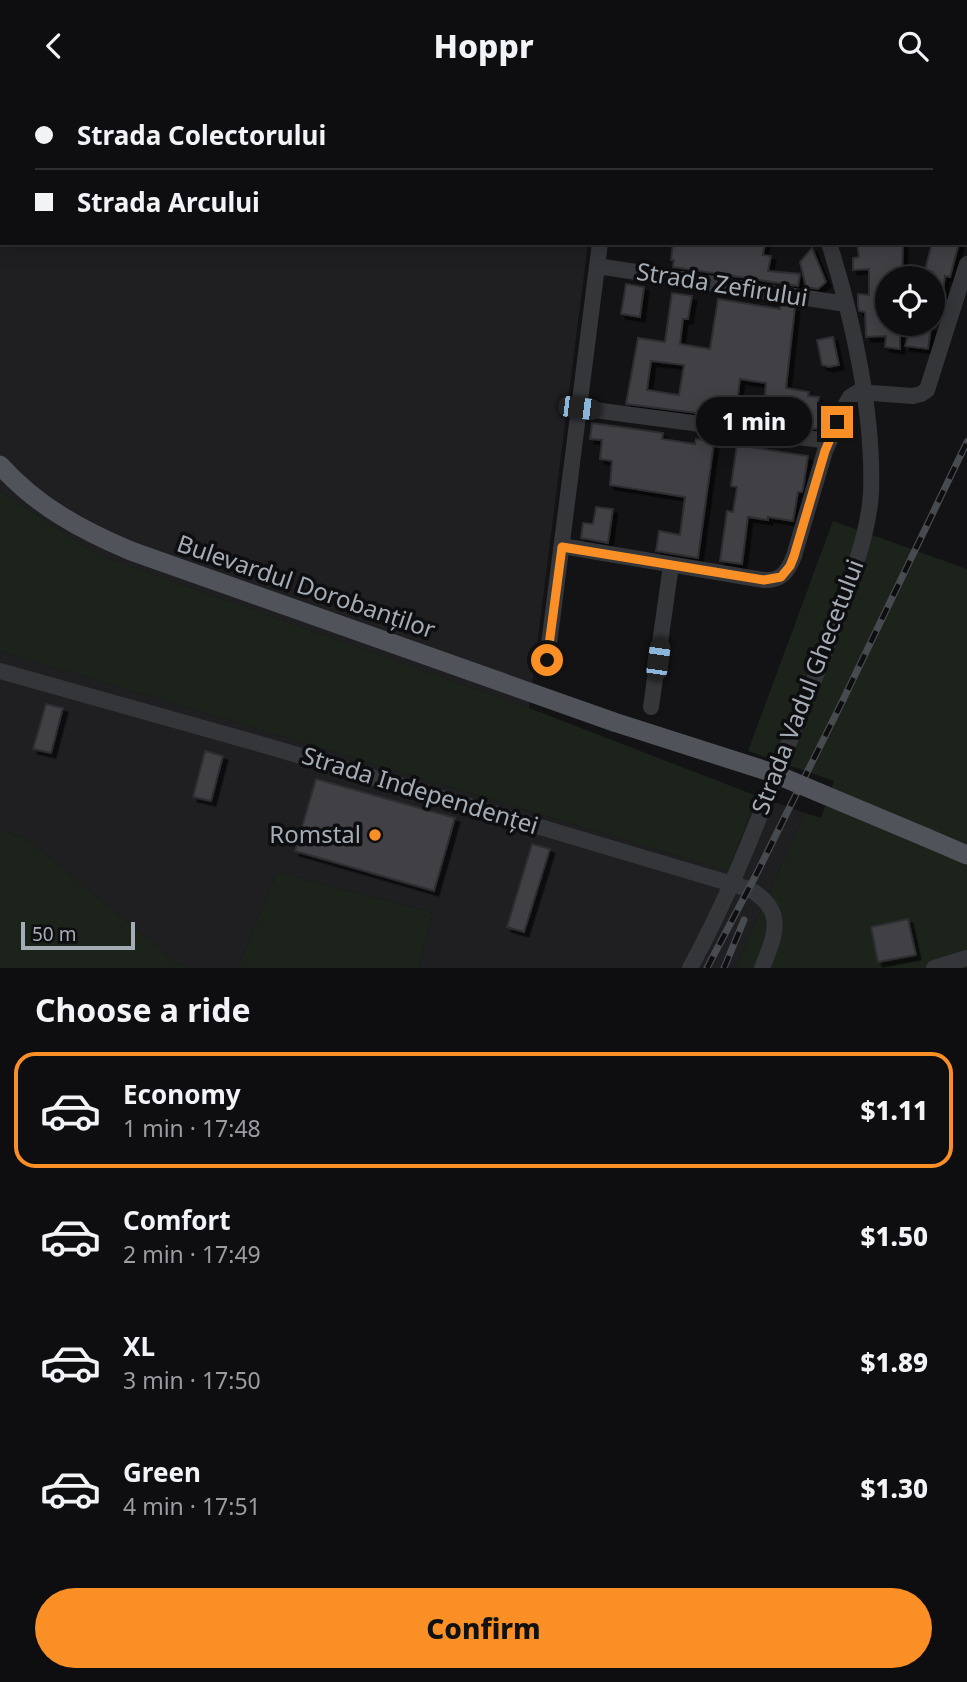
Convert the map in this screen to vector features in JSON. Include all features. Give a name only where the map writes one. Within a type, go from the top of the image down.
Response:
[{"type":"main road","name":"Bulevardul Dorobanților","points":[[0,465],[33,498],[64,519],[106,541],[614,722],[770,772],[967,855]]},
{"type":"street","points":[[547,660],[600,245]]},
{"type":"street","name":"Strada Vadul Ghecetului","points":[[690,968],[710,933],[732,884],[835,628],[865,537],[871,496],[869,423],[846,304],[830,245]]},
{"type":"street","points":[[562,547],[764,580],[781,577],[794,556],[829,441],[850,397],[863,393],[913,396],[927,390],[967,264]]},
{"type":"street","name":"Strada Zefirului","points":[[597,266],[846,304]]},
{"type":"street","points":[[579,408],[829,441]]},
{"type":"street","points":[[651,707],[671,565]]},
{"type":"street","name":"Strada Independenței","points":[[0,671],[281,750],[749,890],[765,899],[776,925],[762,968]]},
{"type":"street","points":[[934,968],[962,959],[967,941]]},
{"type":"shaded area","points":[[0,245],[588,245],[529,708],[98,555],[0,491]]},
{"type":"shaded area","points":[[0,491],[98,555],[529,708],[757,796],[728,871],[0,651]]},
{"type":"shaded area","points":[[833,521],[967,569],[967,968],[735,968],[805,813],[821,818],[834,781],[748,751]]},
{"type":"shaded area","points":[[0,651],[728,871],[757,796],[805,813],[735,968],[418,968],[433,913],[277,872],[238,968],[190,968],[177,963],[28,840],[0,829]]},
{"type":"shaded area","points":[[0,829],[28,840],[177,963],[190,968],[0,968]]},
{"type":"shaded area","points":[[277,872],[433,913],[418,968],[238,968]]},
{"type":"building","points":[[673,245],[765,245],[763,255],[771,256],[768,271],[800,274],[798,286],[673,267],[674,260],[671,260]]},
{"type":"building","points":[[857,245],[903,245],[902,266],[875,266],[875,336],[886,336],[866,337],[865,312],[859,311],[858,294],[869,295],[869,269],[853,270],[853,258],[859,257]]},
{"type":"building","points":[[931,245],[958,245],[950,277],[945,276],[945,266],[926,266]]},
{"type":"building","points":[[812,248],[826,282],[818,289],[806,287],[800,262]]},
{"type":"building","points":[[626,284],[644,287],[640,317],[621,314]]},
{"type":"building","points":[[672,293],[692,296],[688,319],[683,319],[680,344],[710,349],[718,299],[780,309],[781,305],[795,307],[786,388],[809,392],[808,396],[819,397],[818,403],[832,409],[823,430],[763,422],[766,383],[740,379],[735,418],[626,404],[638,338],[665,342]],"holes":[[[651,361],[684,365],[679,395],[647,390]]]},
{"type":"building","points":[[886,336],[900,336],[900,349],[885,347]]},
{"type":"building","points":[[908,336],[930,336],[928,349],[905,346]]},
{"type":"building","points":[[833,337],[839,365],[829,367],[822,365],[817,340]]},
{"type":"building","points":[[592,423],[663,433],[662,439],[695,444],[696,439],[714,442],[698,558],[656,551],[659,531],[680,535],[685,497],[610,485],[612,461],[600,459],[602,440],[590,439]]},
{"type":"building","points":[[737,445],[808,456],[803,489],[798,492],[793,521],[748,517],[742,564],[720,561],[727,511],[733,512],[737,487],[731,486]]},
{"type":"building","points":[[596,507],[613,509],[608,543],[581,538],[583,523],[593,524]]},
{"type":"building","points":[[46,704],[63,708],[51,753],[33,749]]},
{"type":"building","points":[[205,751],[223,756],[211,801],[193,797]]},
{"type":"building","name":"Romstal","points":[[316,779],[455,818],[434,891],[295,851]]},
{"type":"building","points":[[532,844],[550,849],[524,932],[507,927]]},
{"type":"building","points":[[908,919],[916,955],[878,962],[871,927]]},
{"type":"railway","points":[[707,968],[843,700],[967,442]]},
{"type":"railway","points":[[724,968],[744,920]]},
{"type":"place","name":"Romstal","points":[[375,835]]},
{"type":"route","points":[[547,660],[562,547],[771,581],[781,577],[794,556],[825,451],[837,422]]}]
